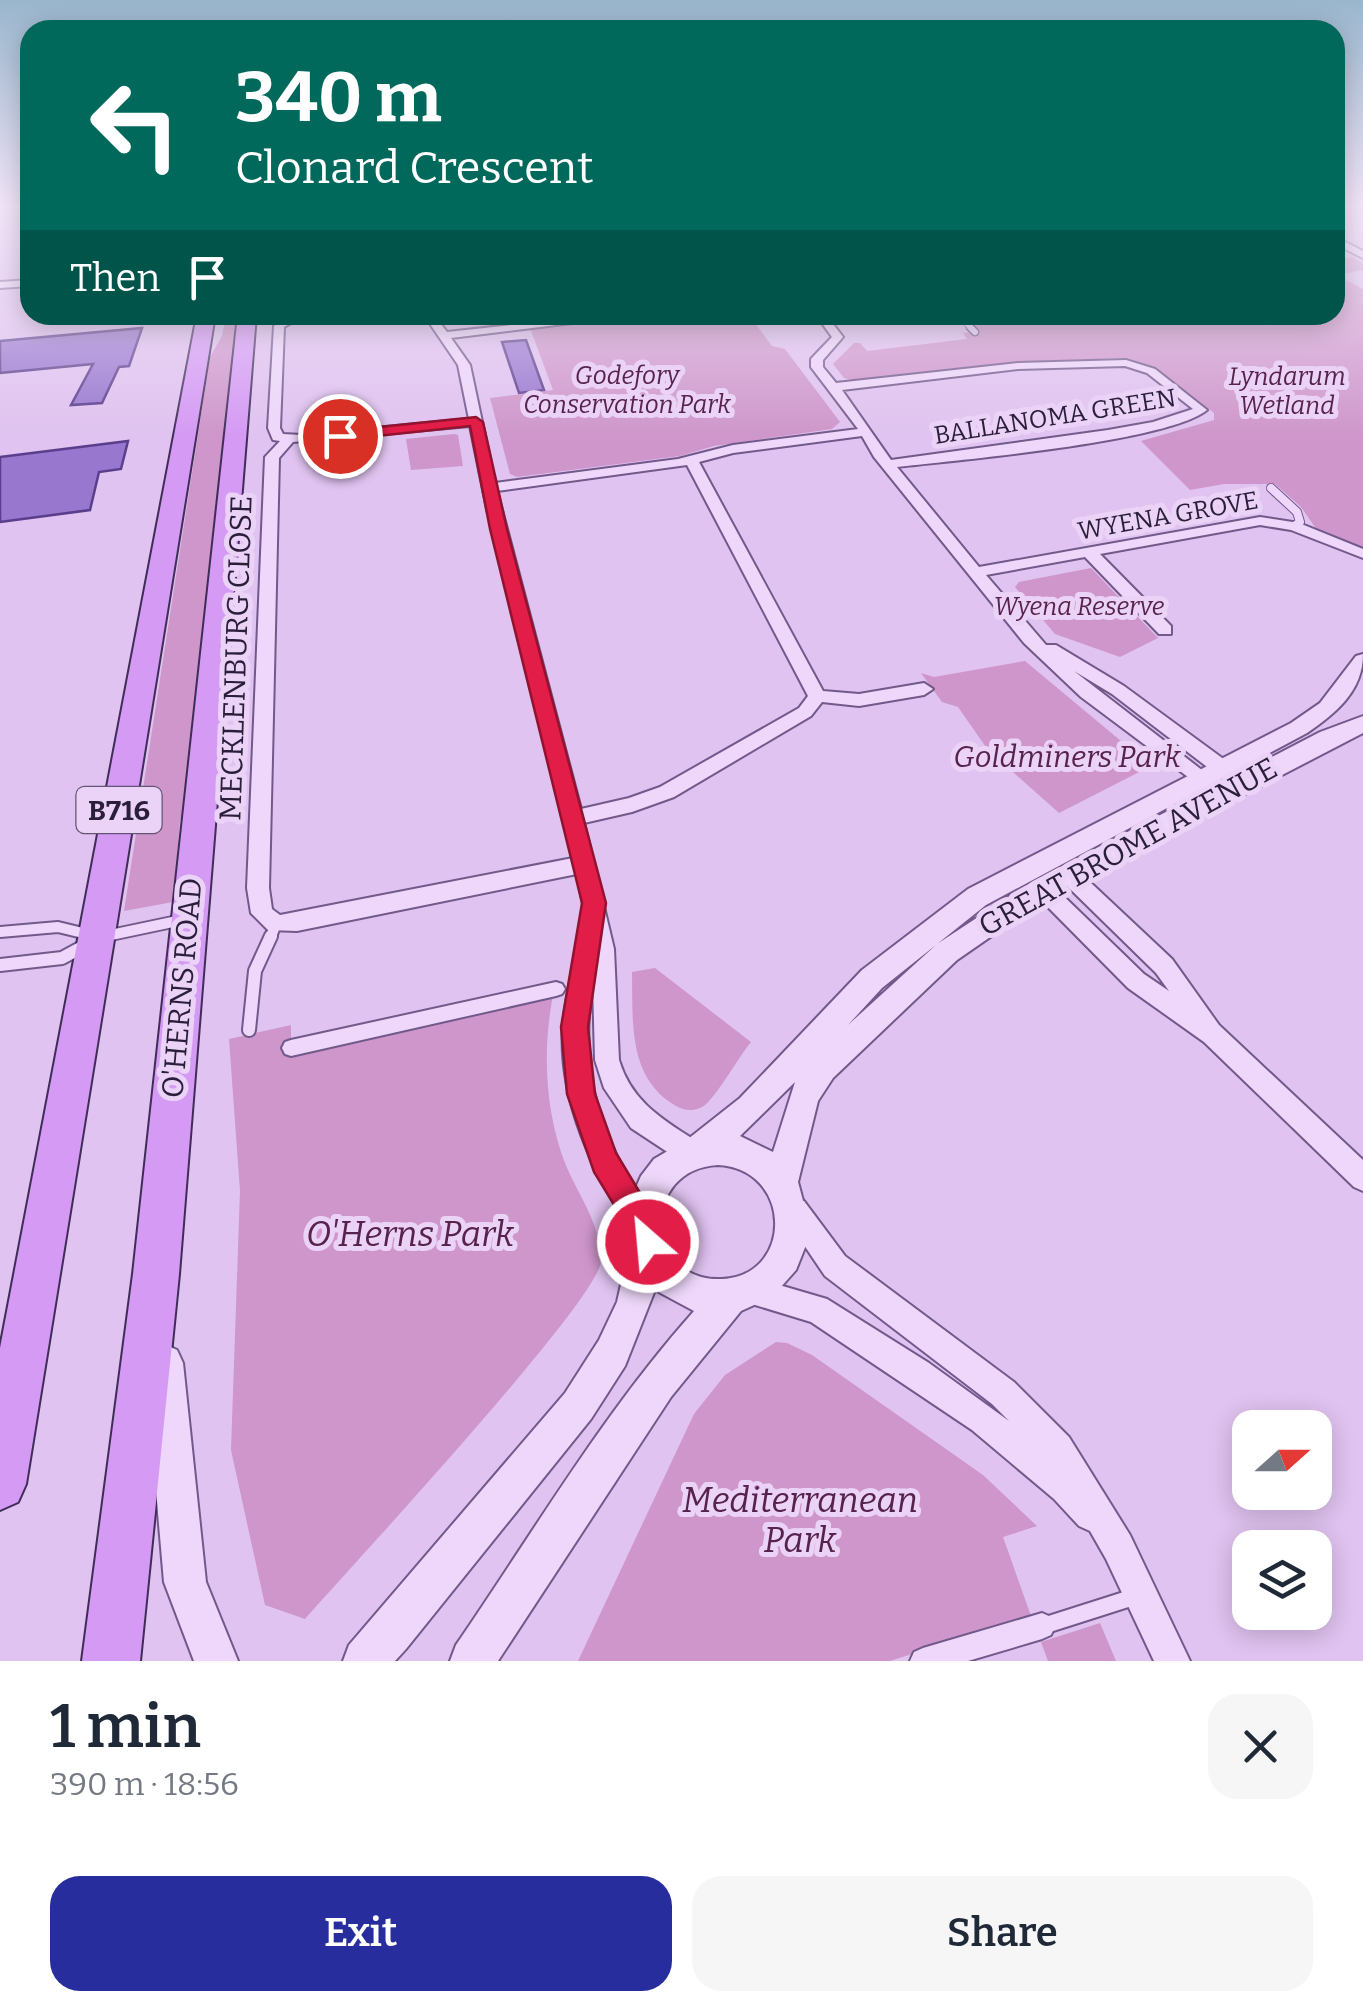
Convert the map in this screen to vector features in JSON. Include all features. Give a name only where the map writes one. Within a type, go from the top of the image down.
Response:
[{"type":"main road","name":"B716","points":[[0,1484],[203,325]]},
{"type":"main road","name":"O'HERNS ROAD","points":[[111,1661],[156,1274],[246,325]]},
{"type":"street","points":[[281,325],[274,432],[288,440],[476,422]]},
{"type":"street","points":[[436,325],[464,365],[489,488],[585,864],[603,949],[607,1060],[613,1080],[640,1119],[695,1150]]},
{"type":"street","points":[[444,336],[542,325]]},
{"type":"street","points":[[829,325],[838,334],[836,342],[816,363],[887,464],[1030,638],[1087,694],[1222,781]]},
{"type":"street","name":"BALLANOMA GREEN","points":[[833,387],[1018,366],[1126,362],[1151,371],[1200,410],[1192,418],[1145,428],[887,464]]},
{"type":"street","points":[[489,488],[866,432]]},
{"type":"street","name":"MECKLENBURG CLOSE","points":[[276,924],[262,913],[258,888],[272,457],[288,440]]},
{"type":"street","points":[[572,818],[632,805],[667,792],[805,712],[817,696],[814,683],[692,460]]},
{"type":"street","name":"WYENA GROVE","points":[[975,572],[1260,521],[1294,526],[1363,554]]},
{"type":"street","points":[[1088,550],[1165,630]]},
{"type":"street","name":"GREAT BROME AVENUE","points":[[1222,781],[1315,718],[1338,696],[1363,661]]},
{"type":"street","points":[[817,696],[858,700],[924,689]]},
{"type":"street","name":"GREAT BROME AVENUE","points":[[695,1150],[751,1108],[802,1049],[885,968],[977,896],[1046,872],[1222,781],[1363,724]]},
{"type":"street","points":[[276,924],[585,864]]},
{"type":"street","points":[[1046,872],[1136,981],[1212,1034],[1358,1164]]},
{"type":"street","name":"GREAT BROME AVENUE","points":[[786,1195],[790,1137],[804,1096],[822,1068],[946,952],[1046,872]]},
{"type":"street","points":[[594,903],[574,1027],[581,1094],[604,1161],[660,1266],[678,1286],[703,1296],[741,1294],[817,1308],[983,1419],[1065,1488],[1118,1547]]},
{"type":"street","points":[[291,1048],[556,990]]},
{"type":"street","points":[[365,1661],[392,1634],[578,1406],[612,1354],[634,1306],[647,1202],[656,1180],[670,1163],[695,1150],[723,1147],[745,1153],[766,1166],[834,1266],[1003,1392],[1058,1448],[1118,1547],[1172,1661]]},
{"type":"street","points":[[472,1661],[658,1380],[741,1294],[773,1276],[786,1255],[792,1230],[786,1195]]},
{"type":"street","points":[[156,1274],[185,1582],[216,1661]]},
{"type":"street","points":[[924,1661],[1042,1626]]},
{"type":"lane","points":[[968,325],[975,332]]},
{"type":"lane","points":[[1271,488],[1297,512],[1300,522],[1294,526]]},
{"type":"lane","points":[[0,965],[62,958],[96,938],[188,919]]},
{"type":"lane","points":[[250,1030],[255,971],[276,924]]},
{"type":"lane","points":[[0,932],[66,927],[78,928],[96,938]]},
{"type":"lane","points":[[1042,1626],[1142,1594]]},
{"type":"green space","name":"Lyndarum Wetland","points":[[1345,282],[1363,289],[1363,549],[1317,530],[1301,507],[1275,484],[1224,484],[1190,490],[1141,441],[1214,420],[1214,413],[1154,367],[1127,358],[1015,362],[855,381],[844,378],[833,364],[854,343],[860,343],[867,351],[967,339],[963,333],[979,331],[973,325],[1345,325]]},
{"type":"green space","points":[[224,325],[242,325],[195,774],[180,821],[173,902],[124,911],[210,357]]},
{"type":"green space","name":"Godefory Conservation Park","points":[[756,325],[772,346],[785,349],[840,422],[832,429],[714,446],[680,456],[517,477],[510,474],[490,398],[553,390],[530,328]]},
{"type":"green space","points":[[458,435],[463,466],[411,470],[406,439]]},
{"type":"green space","name":"Wyena Reserve","points":[[1091,568],[1158,638],[1120,657],[1055,634],[1015,587],[1019,582]]},
{"type":"green space","name":"Goldminers Park","points":[[1025,661],[1151,766],[1059,813],[988,750],[958,707],[942,702],[921,673],[934,677]]},
{"type":"green space","points":[[655,968],[751,1042],[716,1093],[698,1109],[679,1108],[660,1094],[641,1064],[633,1028],[632,972]]},
{"type":"green space","name":"O'Herns Park","points":[[553,995],[547,1038],[550,1105],[567,1168],[598,1237],[601,1261],[590,1285],[518,1378],[305,1619],[265,1605],[231,1450],[240,1191],[229,1039],[291,1025],[291,1052]]},
{"type":"green space","name":"Mediterranean Park","points":[[776,1342],[812,1355],[983,1475],[1037,1526],[1003,1537],[1031,1616],[890,1661],[578,1661],[694,1414],[725,1375]]},
{"type":"green space","points":[[1100,1623],[1116,1661],[1048,1661],[1041,1642]]},
{"type":"building","points":[[142,328],[129,366],[119,367],[102,403],[71,405],[93,364],[0,373],[0,341]]},
{"type":"building","points":[[526,340],[544,390],[519,393],[502,342]]},
{"type":"building","points":[[128,441],[121,469],[99,472],[90,510],[0,522],[0,457]]},
{"type":"route","points":[[340,436],[476,422],[498,529],[594,903],[589,953],[574,1027],[581,1094],[604,1161],[645,1226],[648,1242]]}]
